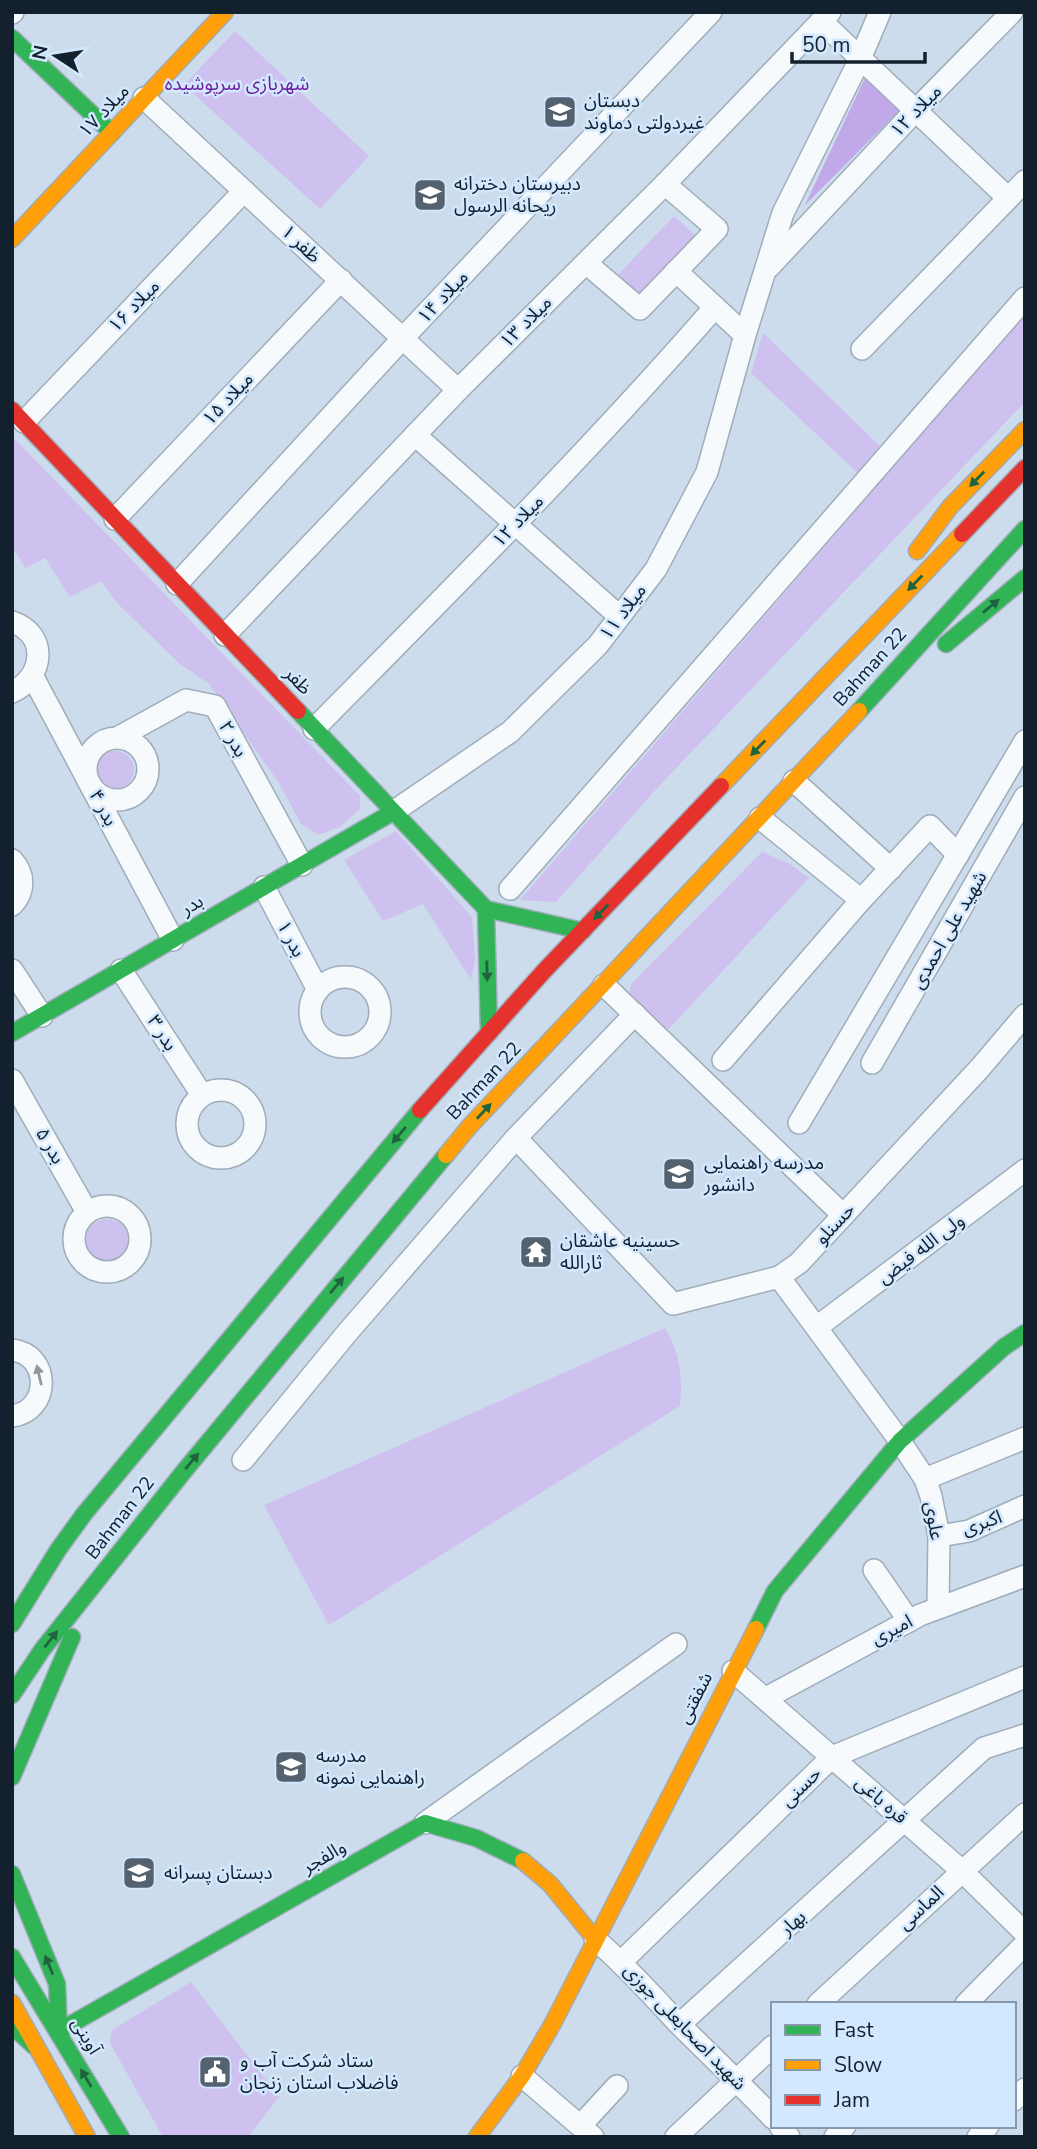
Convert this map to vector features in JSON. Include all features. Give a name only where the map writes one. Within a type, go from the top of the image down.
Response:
[{"type":"main road","name":"میلاد ۱۷","points":[[12,239],[225,12]]},
{"type":"main road","points":[[12,38],[112,133]]},
{"type":"main road","name":"ظفر","points":[[18,416],[486,909]]},
{"type":"main road","points":[[908,562],[950,507],[1025,430]]},
{"type":"main road","name":"Bahman 22","points":[[12,1624],[58,1550],[93,1503],[430,1098],[583,931],[1025,468]]},
{"type":"main road","name":"Bahman 22","points":[[12,1695],[42,1650],[185,1470],[469,1127],[760,818],[1025,529]]},
{"type":"main road","points":[[844,727],[1025,579]]},
{"type":"main road","points":[[802,702],[892,584]]},
{"type":"main road","name":"بدر","points":[[12,1033],[393,812]]},
{"type":"main road","points":[[489,1033],[486,909],[583,931]]},
{"type":"main road","name":"شفقتی","points":[[477,2137],[522,2076],[552,2025],[775,1591],[900,1441],[1004,1348],[1025,1334]]},
{"type":"main road","points":[[12,1595],[58,1550]]},
{"type":"main road","points":[[12,1777],[97,1580]]},
{"type":"main road","points":[[425,1823],[445,1827],[509,1853],[549,1882],[595,1938]]},
{"type":"main road","name":"والفجر","points":[[59,2031],[425,1823]]},
{"type":"main road","points":[[12,1874],[57,1984],[59,2031]]},
{"type":"main road","name":"آوینی","points":[[12,1957],[121,2137]]},
{"type":"main road","points":[[12,2003],[87,2137]]},
{"type":"main road","points":[[12,2026],[34,2046]]},
{"type":"street","name":"میلاد ۱۴","points":[[177,584],[403,338],[711,12]]},
{"type":"street","name":"میلاد ۱۲","points":[[745,335],[783,213],[860,59],[880,12]]},
{"type":"street","name":"میلاد ۱۲","points":[[765,272],[915,111],[1012,12]]},
{"type":"street","points":[[826,17],[860,59],[1008,198]]},
{"type":"street","name":"میلاد ۱۳","points":[[225,635],[458,390],[665,184],[826,17]]},
{"type":"street","name":"ظفر ۱","points":[[144,98],[458,390]]},
{"type":"street","points":[[862,349],[1025,181]]},
{"type":"street","points":[[586,263],[639,309],[717,229],[665,184]]},
{"type":"street","name":"میلاد ۱۶","points":[[18,416],[244,191]]},
{"type":"street","points":[[676,271],[745,335]]},
{"type":"street","name":"میلاد ۱۵","points":[[115,519],[341,280]]},
{"type":"street","points":[[510,889],[1025,298]]},
{"type":"street","name":"میلاد ۱۲","points":[[314,729],[516,524],[715,307]]},
{"type":"street","name":"میلاد ۱۱","points":[[393,812],[510,732],[598,645],[656,569],[707,472],[745,335]]},
{"type":"street","points":[[415,435],[620,616]]},
{"type":"street","points":[[12,622],[28,631],[35,641],[38,653],[33,677],[12,692]]},
{"type":"street","name":"بدر ۴","points":[[33,677],[173,940]]},
{"type":"street","name":"بدر ۲","points":[[119,737],[186,700],[215,706],[302,865]]},
{"type":"street","points":[[119,737],[132,742],[144,753],[148,773],[145,783],[130,797],[120,800],[100,796],[90,785],[86,769],[87,759],[99,743],[119,737]]},
{"type":"street","points":[[799,1123],[1025,741]]},
{"type":"street","points":[[794,781],[891,869]]},
{"type":"street","name":"شهید علی احمدی","points":[[872,1063],[1025,797]]},
{"type":"street","points":[[760,818],[861,900]]},
{"type":"street","points":[[723,1060],[861,900],[930,826],[958,855]]},
{"type":"street","points":[[12,860],[21,873],[22,884],[20,894],[12,905]]},
{"type":"street","name":"بدر ۱","points":[[264,887],[318,990]]},
{"type":"street","points":[[12,970],[43,1016]]},
{"type":"street","name":"بدر ۳","points":[[121,970],[202,1095]]},
{"type":"street","points":[[604,985],[843,1215]]},
{"type":"street","points":[[243,1460],[347,1333],[516,1138],[635,1014]]},
{"type":"street","name":"حسنلو","points":[[779,1277],[799,1263],[981,1068],[1025,1015]]},
{"type":"street","name":"بدر ۵","points":[[12,1080],[87,1212]]},
{"type":"street","points":[[516,1138],[673,1304],[779,1277],[900,1441]]},
{"type":"street","name":"ولی الله فیض","points":[[817,1327],[1025,1170]]},
{"type":"street","points":[[12,1349],[27,1354],[36,1362],[43,1384],[35,1404],[27,1412],[12,1416]]},
{"type":"street","points":[[925,1479],[1025,1438]]},
{"type":"street","name":"علوی","points":[[900,1441],[925,1479],[931,1496],[939,1536],[939,1608]]},
{"type":"street","name":"اکبری","points":[[939,1536],[969,1531],[1025,1506]]},
{"type":"street","points":[[874,1570],[909,1621]]},
{"type":"street","name":"امیری","points":[[766,1698],[909,1621],[1025,1576]]},
{"type":"street","points":[[425,1823],[676,1644]]},
{"type":"street","name":"قره باغی","points":[[733,1671],[961,1870],[1025,1933]]},
{"type":"street","name":"حسنی","points":[[621,1962],[832,1757],[1025,1678]]},
{"type":"street","name":"بهار","points":[[680,2024],[984,1748],[1025,1735]]},
{"type":"street","name":"الماسی","points":[[820,2002],[1025,1814]]},
{"type":"street","name":"شهید اصحابعلی جوزی","points":[[595,1938],[771,2116]]},
{"type":"street","points":[[968,2002],[1025,1944]]},
{"type":"street","points":[[676,2137],[771,2048]]},
{"type":"street","points":[[522,2076],[590,2134],[617,2086]]},
{"type":"green space","name":"شهربازی سرپوشیده","points":[[235,31],[369,156],[320,209],[184,85]]},
{"type":"green space","points":[[674,216],[699,239],[640,302],[614,279]]},
{"type":"green space","points":[[1025,314],[1025,402],[659,786],[556,902],[520,900]]},
{"type":"green space","points":[[763,333],[884,450],[861,476],[751,373]]},
{"type":"green space","points":[[12,436],[360,796],[360,809],[340,827],[318,835],[301,824],[279,783],[209,684],[180,664],[117,603],[101,581],[70,597],[45,558],[25,568],[12,546]]},
{"type":"green space","points":[[115,751],[128,757],[134,770],[128,783],[115,789],[102,783],[96,770],[102,757]]},
{"type":"green space","points":[[396,831],[472,917],[475,960],[471,980],[423,904],[383,921],[344,860]]},
{"type":"green space","points":[[762,852],[788,863],[809,878],[666,1032],[628,996],[632,983]]},
{"type":"green space","points":[[107,1219],[121,1226],[128,1240],[121,1254],[107,1261],[93,1254],[86,1240],[93,1226]]},
{"type":"green space","points":[[665,1328],[674,1346],[679,1366],[680,1406],[329,1625],[264,1505]]},
{"type":"green space","points":[[191,1982],[279,2097],[248,2137],[163,2137],[110,2043],[112,2030]]},
{"type":"shaded area","points":[[865,78],[899,111],[805,205]]},
{"type":"traffic: fast","points":[[12,38],[112,133]]},
{"type":"traffic: fast","points":[[859,711],[1025,529]]},
{"type":"traffic: fast","points":[[946,644],[1025,578]]},
{"type":"traffic: fast","points":[[298,711],[486,909],[583,931]]},
{"type":"traffic: fast","points":[[12,1033],[393,812]]},
{"type":"traffic: fast","points":[[486,909],[489,1033]]},
{"type":"traffic: fast","points":[[12,1624],[84,1514],[420,1110]]},
{"type":"traffic: fast","points":[[12,1695],[42,1650],[185,1470],[446,1155]]},
{"type":"traffic: fast","points":[[756,1629],[775,1591],[900,1441],[1004,1347],[1025,1333]]},
{"type":"traffic: fast","points":[[12,1777],[72,1637]]},
{"type":"traffic: fast","points":[[59,2031],[425,1823],[476,1838],[523,1861]]},
{"type":"traffic: fast","points":[[12,1874],[57,1984],[59,2031]]},
{"type":"traffic: fast","points":[[12,1957],[121,2137]]},
{"type":"traffic: fast","points":[[12,2026],[34,2046]]},
{"type":"traffic: slow","points":[[12,239],[225,12]]},
{"type":"traffic: slow","points":[[917,551],[950,507],[1025,430]]},
{"type":"traffic: slow","points":[[721,786],[962,534]]},
{"type":"traffic: slow","points":[[446,1155],[469,1127],[859,711]]},
{"type":"traffic: slow","points":[[477,2137],[522,2076],[552,2025],[756,1629]]},
{"type":"traffic: slow","points":[[523,1861],[550,1884],[595,1939]]},
{"type":"traffic: slow","points":[[12,2003],[87,2137]]},
{"type":"traffic: jam","points":[[12,410],[298,711]]},
{"type":"traffic: jam","points":[[962,534],[1025,468]]},
{"type":"traffic: jam","points":[[420,1110],[544,971],[721,786]]},
{"type":"place","name":"دبستان غیردولتی دماوند","points":[[560,112]]},
{"type":"place","name":"دبیرستان دخترانه ریحانه الرسول","points":[[430,195]]},
{"type":"place","name":"مدرسه راهنمایی دانشور","points":[[679,1174]]},
{"type":"place","name":"حسینیه عاشقان ثارالله","points":[[536,1252]]},
{"type":"place","name":"مدرسه راهنمایی نمونه","points":[[291,1767]]},
{"type":"place","name":"دبستان پسرانه","points":[[139,1873]]},
{"type":"place","name":"ستاد شرکت آب و فاضلاب استان زنجان","points":[[215,2072]]}]
